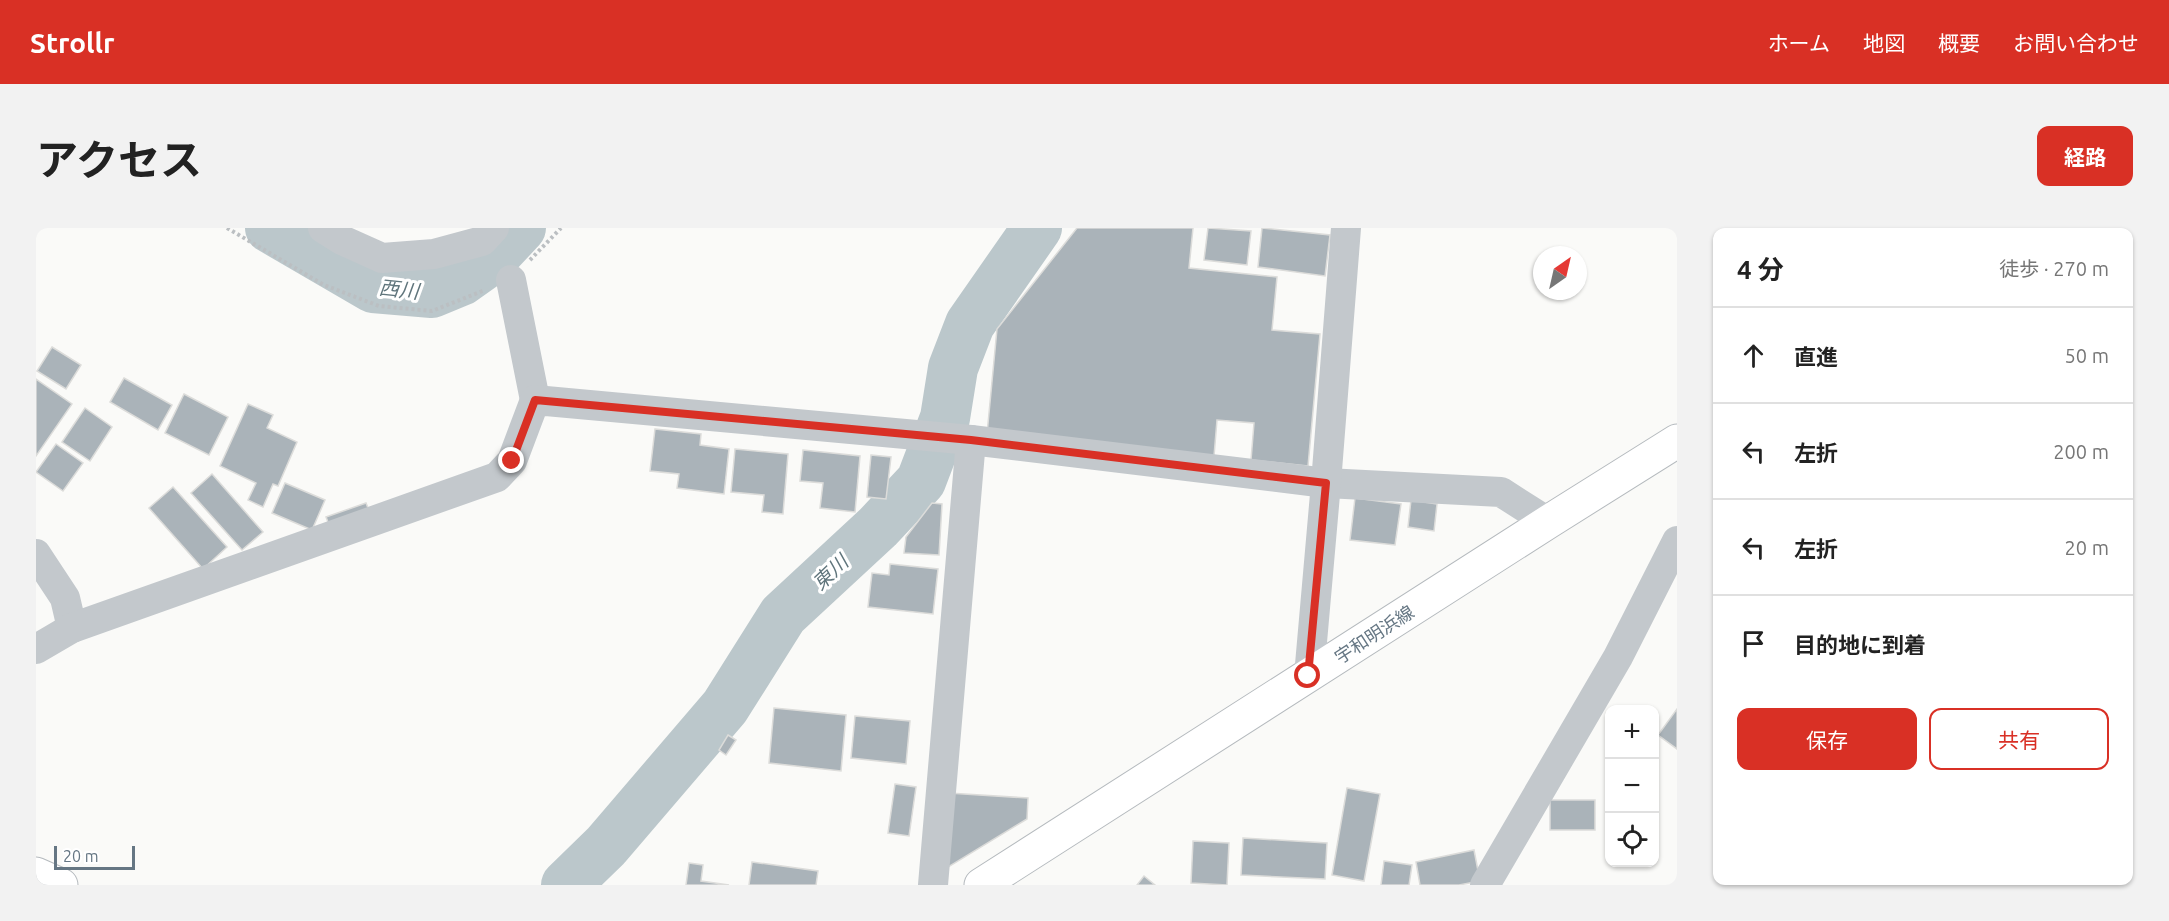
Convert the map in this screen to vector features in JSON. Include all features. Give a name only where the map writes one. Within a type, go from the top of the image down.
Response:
[{"type":"main road","name":"宇和明浜線","points":[[981,885],[1677,441]]},
{"type":"main road","points":[[36,874],[61,885]]},
{"type":"street","points":[[323,228],[342,240],[382,258],[434,254],[482,241],[494,228]]},
{"type":"street","points":[[1308,676],[1346,228]]},
{"type":"street","points":[[36,649],[72,628],[497,477],[512,461],[535,400],[511,280]]},
{"type":"street","points":[[535,400],[960,439],[1326,483],[1501,492],[1548,522]]},
{"type":"street","points":[[933,885],[960,439]]},
{"type":"street","points":[[1485,885],[1618,657],[1677,541]]},
{"type":"street","points":[[36,554],[65,598],[72,628]]},
{"type":"building","points":[[1077,228],[1193,228],[1189,268],[1277,277],[1272,330],[1320,334],[1308,466],[1251,460],[1254,423],[1217,420],[1214,456],[987,434],[997,329]]},
{"type":"building","points":[[1208,228],[1251,231],[1247,265],[1204,260]]},
{"type":"building","points":[[1262,228],[1330,235],[1325,276],[1258,267]]},
{"type":"building","points":[[52,347],[81,365],[66,389],[37,371]]},
{"type":"building","points":[[124,378],[172,405],[158,430],[110,402]]},
{"type":"building","points":[[36,379],[72,404],[36,456]]},
{"type":"building","points":[[184,394],[228,417],[209,455],[165,433]]},
{"type":"building","points":[[248,404],[273,415],[267,428],[297,442],[278,486],[273,484],[263,507],[248,500],[256,483],[220,466]]},
{"type":"building","points":[[85,408],[112,427],[90,461],[62,442]]},
{"type":"building","points":[[655,429],[701,434],[700,445],[729,449],[724,494],[677,488],[679,474],[650,471]]},
{"type":"building","points":[[56,444],[83,463],[63,491],[36,472]]},
{"type":"building","points":[[735,449],[788,454],[783,514],[762,512],[764,495],[731,492]]},
{"type":"building","points":[[803,450],[860,456],[855,512],[820,508],[823,483],[800,481]]},
{"type":"building","points":[[871,455],[891,457],[886,499],[867,497]]},
{"type":"building","points":[[212,474],[263,532],[242,550],[191,493]]},
{"type":"building","points":[[285,483],[325,500],[312,530],[272,513]]},
{"type":"building","points":[[173,487],[227,547],[203,569],[149,508]]},
{"type":"building","points":[[1355,498],[1401,504],[1395,545],[1350,540]]},
{"type":"building","points":[[1411,500],[1437,504],[1434,531],[1408,527]]},
{"type":"building","points":[[366,503],[370,513],[330,527],[326,517]]},
{"type":"building","points":[[932,503],[942,504],[939,555],[904,553],[906,537]]},
{"type":"building","points":[[890,564],[938,569],[933,614],[868,607],[872,573],[889,575]]},
{"type":"building","points":[[774,708],[846,715],[841,771],[769,763]]},
{"type":"building","points":[[1677,709],[1677,749],[1659,734]]},
{"type":"building","points":[[855,716],[910,721],[906,764],[851,758]]},
{"type":"building","points":[[728,735],[736,740],[726,755],[719,750]]},
{"type":"building","points":[[895,784],[916,787],[909,836],[888,833]]},
{"type":"building","points":[[1347,788],[1380,794],[1364,881],[1332,875]]},
{"type":"building","points":[[948,793],[1028,798],[1027,819],[945,869]]},
{"type":"building","points":[[1550,800],[1595,800],[1595,830],[1550,830]]},
{"type":"building","points":[[1243,838],[1327,843],[1325,879],[1241,875]]},
{"type":"building","points":[[1193,841],[1229,843],[1227,885],[1191,883]]},
{"type":"building","points":[[1474,850],[1480,881],[1459,885],[1420,885],[1416,862]]},
{"type":"building","points":[[1384,861],[1412,865],[1409,885],[1381,885]]},
{"type":"building","points":[[752,862],[818,871],[816,885],[749,885]]},
{"type":"building","points":[[689,863],[703,865],[701,881],[729,885],[686,885]]},
{"type":"building","points":[[1144,876],[1155,885],[1137,885]]},
{"type":"waterway","name":"西川","points":[[270,228],[373,288],[432,293],[461,281],[492,259],[521,228]]},
{"type":"waterway","name":"東川","points":[[566,885],[606,846],[725,707],[783,615],[878,527],[921,481],[945,418],[953,368],[970,324],[1037,228]]},
{"type":"route","points":[[512,461],[535,400],[971,440],[1326,483],[1308,676]]}]
